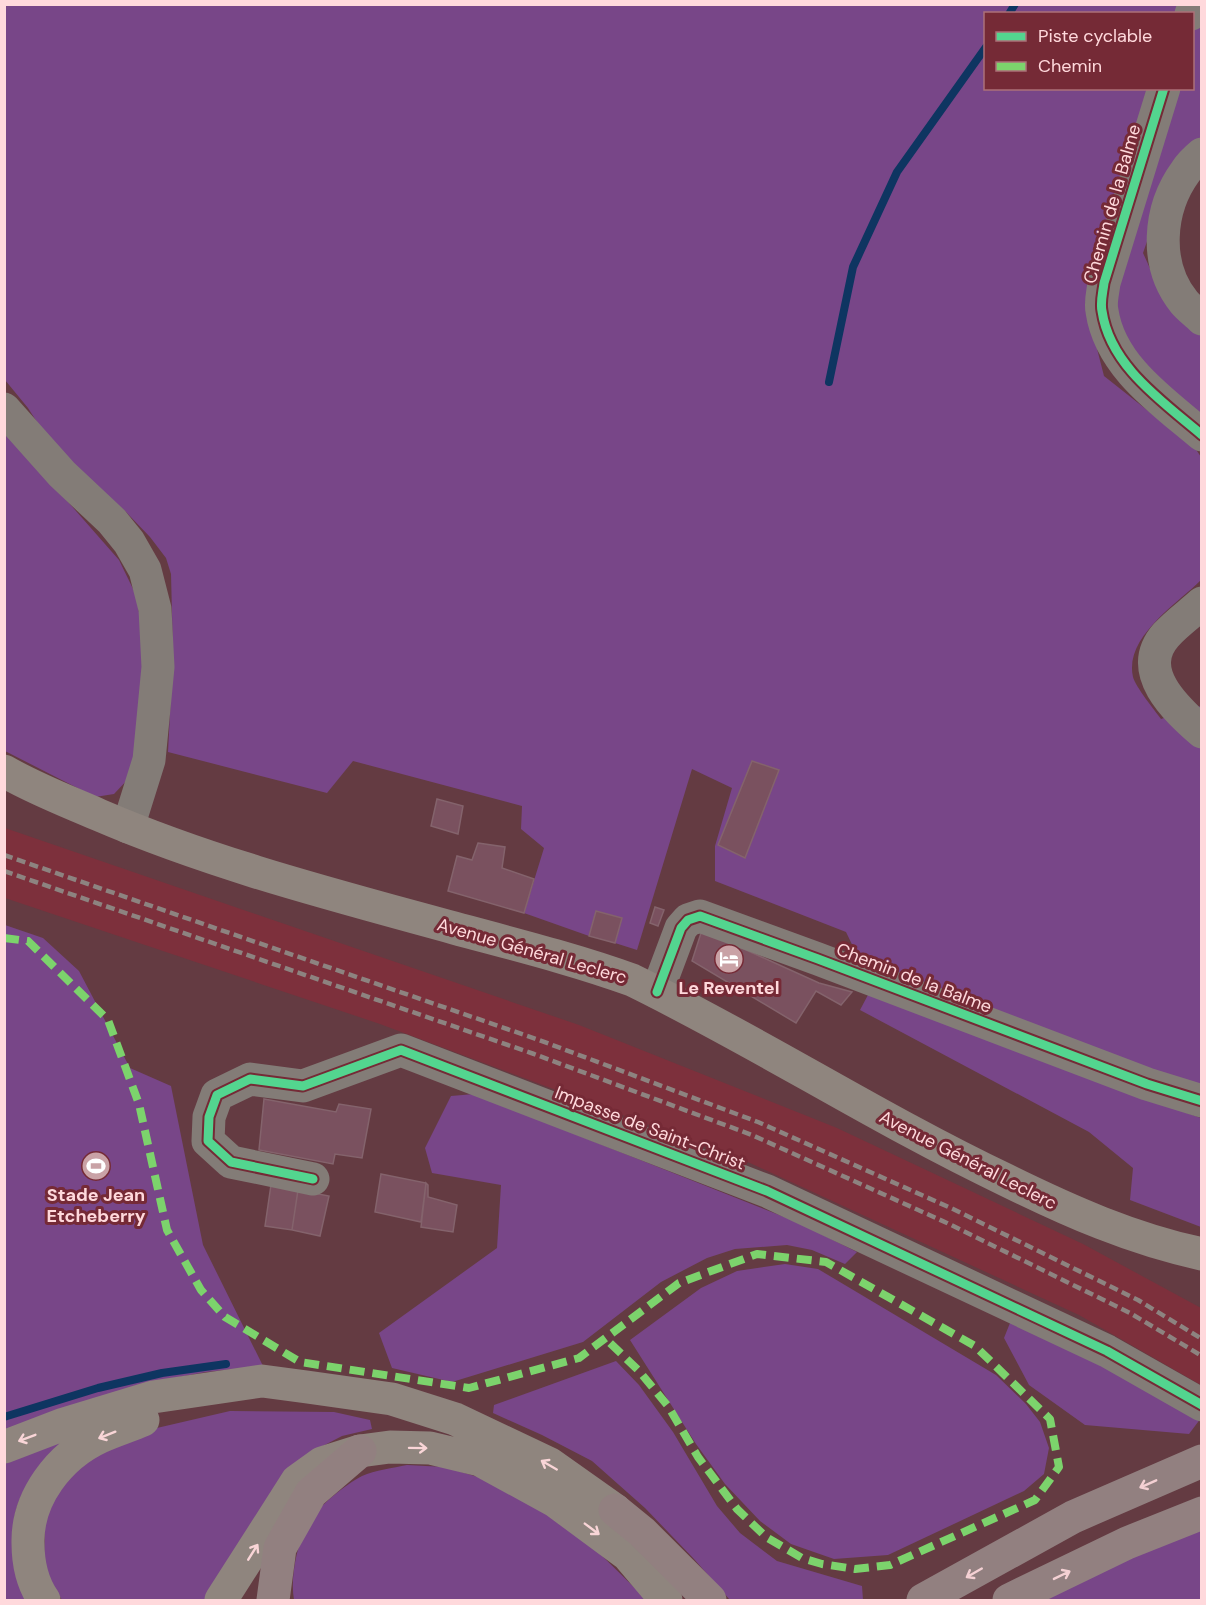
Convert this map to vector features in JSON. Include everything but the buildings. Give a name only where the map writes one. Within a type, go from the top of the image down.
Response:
[{"type":"highway","points":[[273,1600],[279,1548],[311,1493],[360,1451]]},
{"type":"highway","points":[[923,1600],[1072,1517],[1202,1461]]},
{"type":"highway","points":[[615,1510],[642,1532],[710,1600]]},
{"type":"highway","points":[[1009,1600],[1127,1543],[1202,1513]]},
{"type":"main road","name":"Avenue Général Leclerc","points":[[4,771],[27,784],[128,827],[192,851],[277,879],[588,964],[632,980],[960,1159],[1112,1228],[1153,1242],[1202,1254]]},
{"type":"main road","points":[[4,1447],[64,1424],[153,1397],[262,1381],[392,1399],[455,1419],[550,1464],[615,1510],[695,1600]]},
{"type":"main road","points":[[44,1600],[33,1581],[28,1558],[30,1518],[50,1478],[66,1461],[99,1438],[158,1414],[214,1406],[392,1399]]},
{"type":"main road","points":[[221,1600],[297,1481],[322,1463],[360,1451],[390,1447],[430,1448],[480,1460],[555,1501],[628,1555],[666,1600]]},
{"type":"street","name":"Chemin de la Balme","points":[[1163,90],[1104,283],[1101,309],[1108,336],[1125,365],[1147,388],[1202,435]]},
{"type":"street","points":[[1202,154],[1186,171],[1175,190],[1163,233],[1164,260],[1173,284],[1184,302],[1202,319]]},
{"type":"street","points":[[4,409],[62,474],[112,521],[129,542],[145,570],[155,609],[158,667],[149,760],[128,827]]},
{"type":"street","points":[[1201,605],[1165,636],[1155,662],[1163,692],[1174,708],[1202,732]]},
{"type":"street","name":"Chemin de la Balme","points":[[657,992],[681,928],[688,920],[700,916],[1148,1084],[1202,1101]]},
{"type":"street","name":"Impasse de Saint-Christ","points":[[313,1179],[231,1162],[208,1141],[208,1117],[217,1095],[250,1079],[303,1086],[401,1050],[767,1191],[1107,1351],[1202,1405]]},
{"type":"shaded area","points":[[4,5],[1201,5],[1201,140],[1171,172],[1143,253],[1163,297],[1201,334],[1201,422],[1085,302],[1104,376],[1195,448],[1201,457],[1201,580],[1144,635],[1136,648],[1132,662],[1135,681],[1161,719],[1201,706],[1201,1091],[859,959],[846,932],[715,881],[715,846],[732,788],[692,769],[637,950],[615,943],[621,918],[596,911],[589,936],[524,913],[544,848],[521,829],[522,806],[353,761],[327,793],[168,752],[173,654],[171,574],[166,558],[126,512],[53,447],[28,408],[5,380]]},
{"type":"shaded area","points":[[4,429],[119,560],[136,595],[152,687],[130,777],[114,794],[95,797],[5,751]]},
{"type":"shaded area","points":[[5,828],[579,1025],[837,1128],[1083,1244],[1201,1308],[1201,1385],[1079,1315],[750,1163],[380,1024],[5,898]]},
{"type":"shaded area","name":"Stade Jean Etcheberry","points":[[5,925],[43,938],[79,971],[130,1068],[171,1086],[203,1245],[263,1366],[206,1372],[142,1384],[5,1432]]},
{"type":"shaded area","points":[[869,993],[1055,1066],[1201,1118],[1201,1227],[1130,1200],[1133,1168],[1089,1132],[860,1010]]},
{"type":"shaded area","points":[[474,1094],[797,1222],[857,1252],[845,1264],[812,1250],[787,1245],[735,1249],[707,1258],[661,1282],[583,1342],[452,1382],[392,1368],[379,1333],[497,1248],[501,1185],[432,1173],[425,1148],[451,1096]]},
{"type":"shaded area","points":[[785,1264],[818,1269],[996,1375],[1026,1404],[1040,1422],[1049,1448],[1044,1474],[1024,1491],[888,1555],[834,1559],[791,1544],[760,1521],[725,1484],[696,1444],[630,1340],[701,1288],[737,1271]]},
{"type":"shaded area","points":[[1012,1318],[1201,1418],[1189,1434],[1085,1425],[1029,1385],[1004,1338]]},
{"type":"shaded area","points":[[616,1361],[639,1385],[673,1432],[717,1506],[740,1533],[777,1561],[862,1586],[863,1600],[730,1600],[645,1508],[592,1461],[493,1413],[494,1405]]},
{"type":"shaded area","points":[[230,1411],[334,1412],[370,1420],[372,1429],[342,1436],[317,1449],[205,1600],[62,1600],[49,1578],[44,1560],[45,1526],[50,1504],[72,1470],[131,1434]]},
{"type":"shaded area","points":[[78,1433],[42,1466],[32,1478],[18,1504],[14,1520],[13,1545],[28,1600],[5,1600],[5,1459]]},
{"type":"shaded area","points":[[407,1465],[445,1467],[494,1482],[540,1507],[591,1545],[647,1600],[294,1600],[293,1582],[297,1552],[311,1518],[332,1497],[362,1476]]},
{"type":"shaded area","points":[[1201,1523],[1201,1600],[1041,1600]]},
{"type":"waterway","points":[[1010,12],[1015,4]]},
{"type":"waterway","points":[[829,382],[853,267],[897,172],[984,50]]},
{"type":"waterway","points":[[4,1417],[98,1388],[162,1373],[226,1364]]},
{"type":"railway","points":[[4,855],[539,1040],[758,1122],[953,1209],[1138,1300],[1202,1339]]},
{"type":"railway","points":[[4,871],[534,1054],[752,1135],[947,1223],[1130,1313],[1202,1356]]},
{"type":"marked path","points":[[4,938],[28,941],[108,1020],[139,1104],[167,1230],[201,1290],[225,1317],[300,1362],[469,1388],[579,1358],[679,1283],[757,1254],[826,1262],[975,1346],[1050,1419],[1059,1467],[1035,1500],[890,1565],[855,1569],[822,1564],[802,1558],[766,1537],[737,1509],[698,1457],[668,1406],[639,1371],[605,1338]]},
{"type":"cycle path","points":[[1163,90],[1104,283],[1101,308],[1115,349],[1127,365],[1140,381],[1202,435]]},
{"type":"cycle path","points":[[657,992],[681,928],[688,920],[700,916],[1147,1084],[1202,1101]]},
{"type":"cycle path","points":[[313,1179],[231,1162],[208,1141],[209,1117],[217,1095],[250,1079],[303,1086],[401,1050],[767,1191],[1107,1351],[1202,1405]]},
{"type":"place","name":"Le Reventel","points":[[729,959]]},
{"type":"place","name":"Stade Jean Etcheberry","points":[[96,1166]]}]
